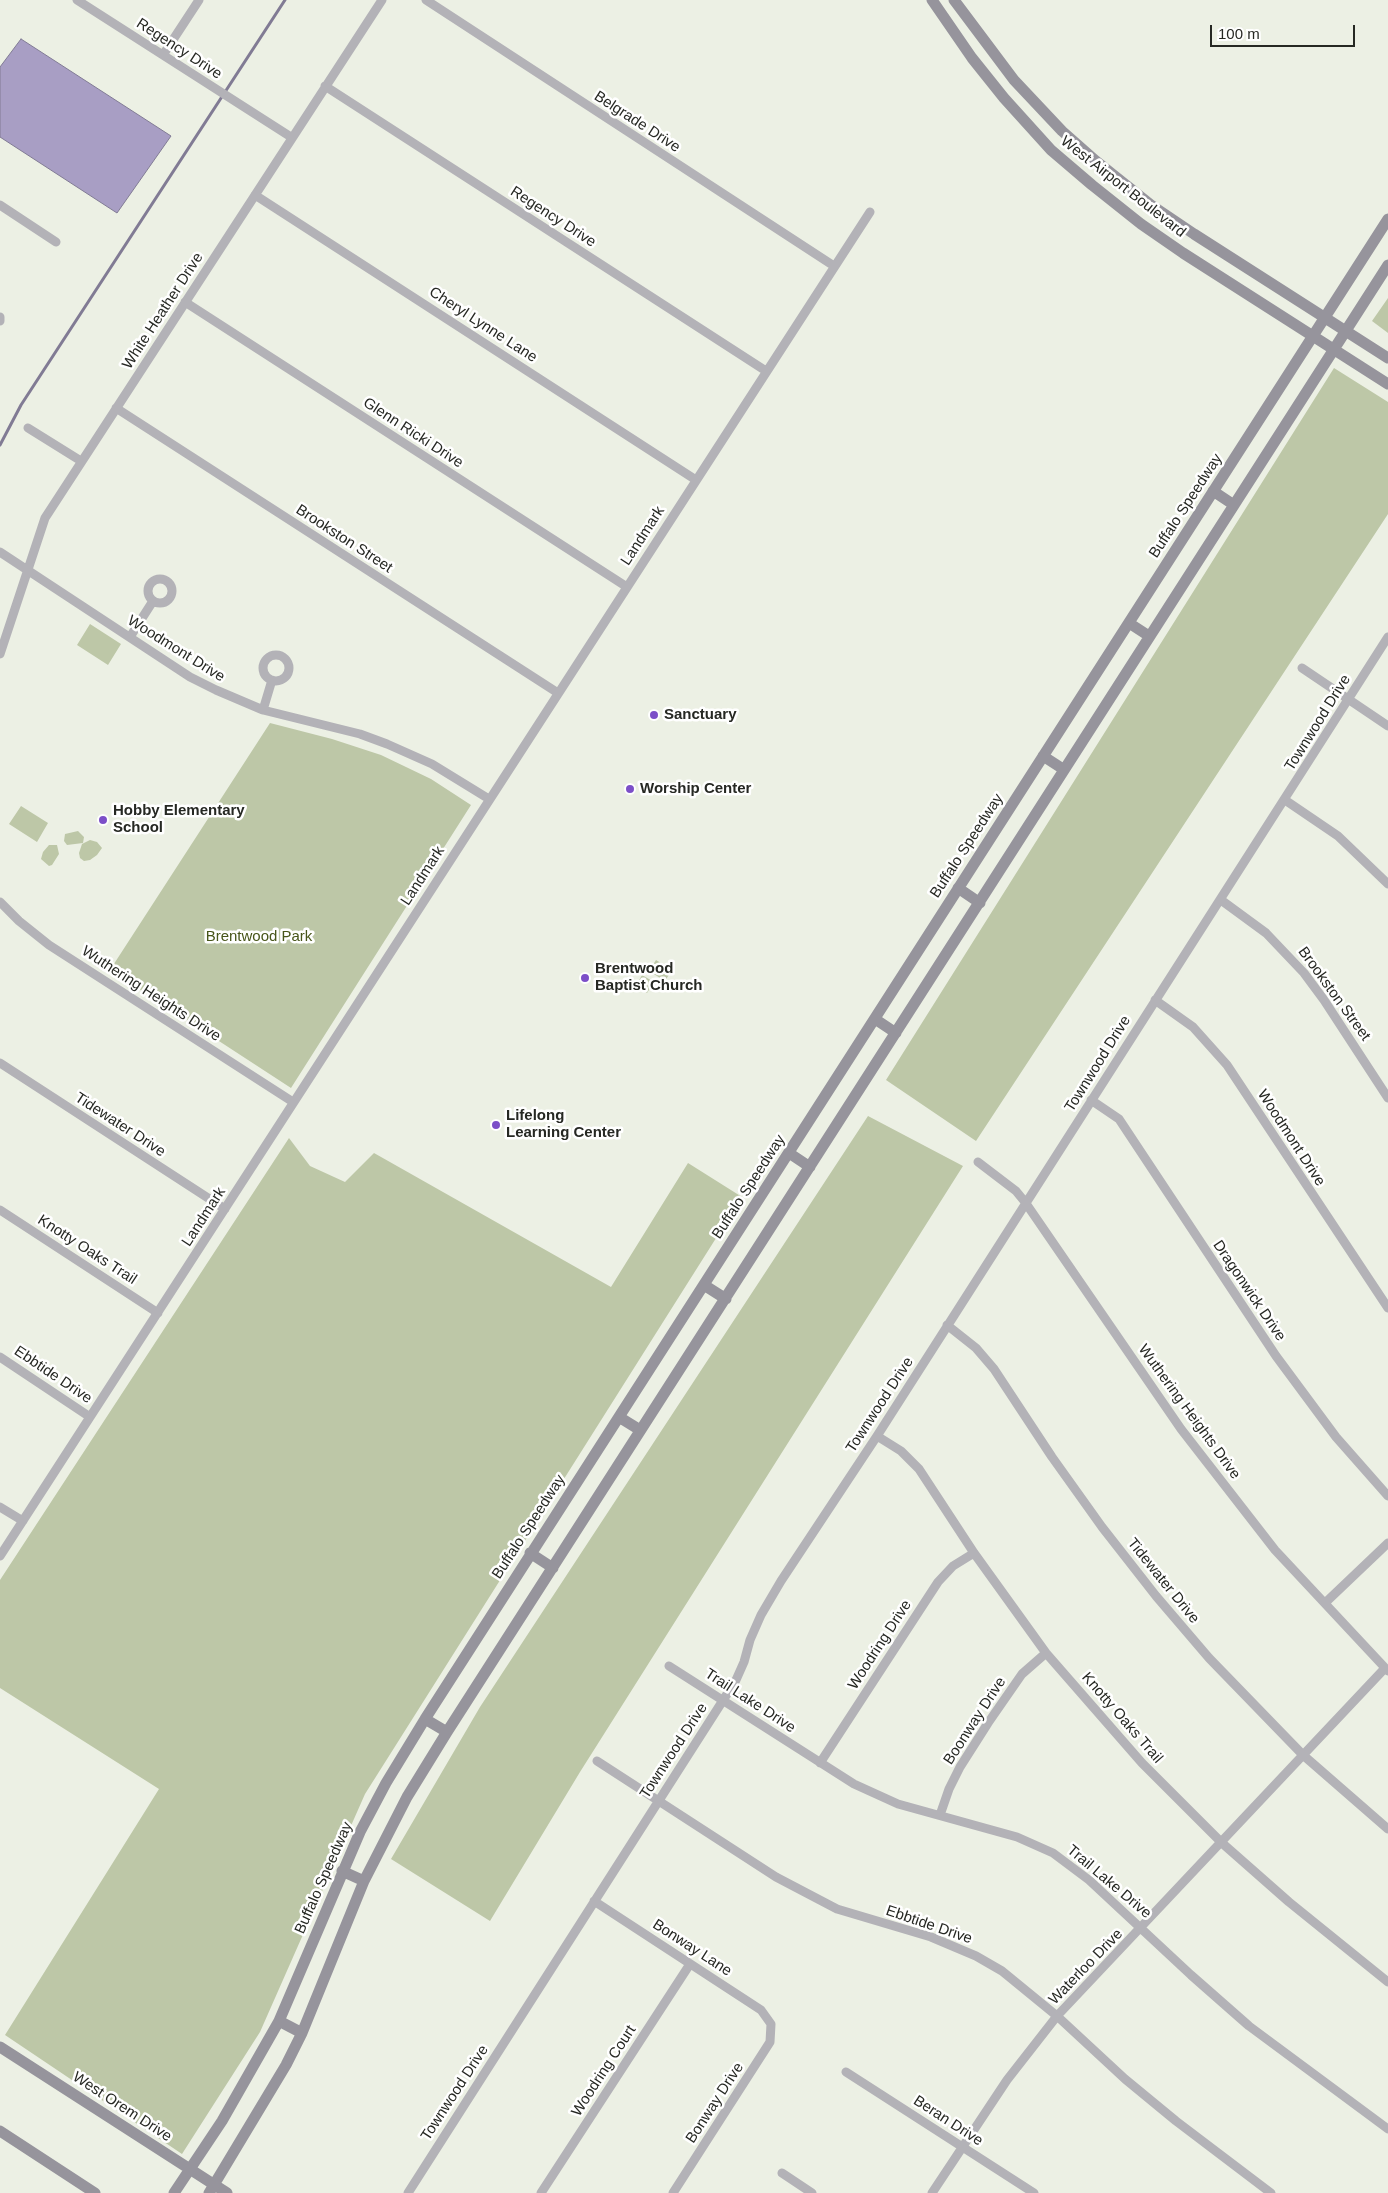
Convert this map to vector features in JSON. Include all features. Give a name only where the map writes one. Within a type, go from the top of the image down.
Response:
[{"type":"main road","name":"West Airport Boulevard","points":[[932,0],[972,58],[1004,98],[1051,150],[1092,185],[1140,224],[1183,253],[1388,384]]},
{"type":"main road","name":"West Airport Boulevard","points":[[954,0],[1014,80],[1055,124],[1096,161],[1151,205],[1388,358]]},
{"type":"main road","points":[[972,58],[983,39]]},
{"type":"main road","name":"Buffalo Speedway","points":[[174,2193],[222,2121],[279,2021],[342,1871],[374,1805],[425,1719],[1388,219]]},
{"type":"main road","points":[[212,2189],[266,2101],[302,2032],[364,1881],[407,1797],[446,1732],[726,1299],[1388,264]]},
{"type":"main road","points":[[1213,491],[1234,504]]},
{"type":"main road","points":[[1129,622],[1149,636]]},
{"type":"main road","points":[[1043,756],[1064,769]]},
{"type":"main road","points":[[958,888],[980,903]]},
{"type":"main road","points":[[875,1020],[896,1033]]},
{"type":"main road","points":[[789,1153],[810,1167]]},
{"type":"main road","points":[[704,1285],[726,1299]]},
{"type":"main road","points":[[619,1417],[640,1430]]},
{"type":"main road","points":[[530,1553],[553,1568]]},
{"type":"main road","points":[[425,1719],[446,1732]]},
{"type":"main road","points":[[342,1871],[364,1881]]},
{"type":"main road","points":[[279,2021],[302,2032]]},
{"type":"main road","name":"West Orem Drive","points":[[0,2047],[190,2169],[212,2189],[227,2193]]},
{"type":"main road","points":[[0,2131],[95,2193]]},
{"type":"street","name":"Regency Drive","points":[[77,0],[291,137]]},
{"type":"street","points":[[163,55],[199,0]]},
{"type":"street","name":"White Heather Drive","points":[[0,654],[45,518],[291,137],[382,0]]},
{"type":"street","name":"Belgrade Drive","points":[[426,0],[834,266]]},
{"type":"street","name":"Regency Drive","points":[[326,86],[766,371]]},
{"type":"street","name":"Cheryl Lynne Lane","points":[[255,195],[696,480]]},
{"type":"street","points":[[0,205],[56,242]]},
{"type":"street","name":"Landmark","points":[[0,1556],[870,212]]},
{"type":"street","name":"Glenn Ricki Drive","points":[[185,302],[627,587]]},
{"type":"street","name":"Brookston Street","points":[[116,408],[558,693]]},
{"type":"street","points":[[28,428],[81,462]]},
{"type":"street","name":"Woodmont Drive","points":[[0,552],[190,677],[263,710],[360,734],[387,744],[432,764],[489,799]]},
{"type":"street","points":[[130,637],[153,601]]},
{"type":"street","name":"Townwood Drive","points":[[408,2193],[723,1700],[744,1662],[750,1640],[766,1607],[1388,637]]},
{"type":"street","points":[[1302,668],[1350,698],[1388,726]]},
{"type":"street","points":[[263,710],[272,680]]},
{"type":"street","points":[[1285,800],[1338,836],[1388,884]]},
{"type":"street","name":"Brookston Street","points":[[1221,900],[1266,933],[1304,972],[1388,1098]]},
{"type":"street","name":"Wuthering Heights Drive","points":[[0,902],[19,921],[49,945],[293,1102]]},
{"type":"street","name":"Woodmont Drive","points":[[1155,1000],[1193,1027],[1227,1065],[1388,1308]]},
{"type":"street","name":"Tidewater Drive","points":[[0,1063],[226,1209]]},
{"type":"street","name":"Dragonwick Drive","points":[[1091,1100],[1118,1119],[1276,1356],[1336,1437],[1388,1496]]},
{"type":"street","name":"Wuthering Heights Drive","points":[[978,1162],[1016,1191],[1025,1202],[1181,1429],[1275,1550],[1386,1670]]},
{"type":"street","name":"Knotty Oaks Trail","points":[[0,1210],[158,1313]]},
{"type":"street","name":"Tidewater Drive","points":[[947,1326],[976,1348],[994,1369],[1052,1457],[1156,1596],[1209,1658],[1303,1755],[1388,1830]]},
{"type":"street","name":"Ebbtide Drive","points":[[0,1357],[90,1417]]},
{"type":"street","name":"Knotty Oaks Trail","points":[[877,1436],[901,1451],[919,1469],[974,1553],[1046,1653],[1142,1763],[1222,1843],[1297,1908],[1388,1982]]},
{"type":"street","points":[[0,1507],[23,1522]]},
{"type":"street","points":[[1325,1603],[1388,1543]]},
{"type":"street","name":"Woodring Drive","points":[[820,1763],[938,1582],[953,1566],[974,1553]]},
{"type":"street","name":"Boonway Drive","points":[[940,1814],[949,1789],[960,1767],[992,1716],[1022,1674],[1046,1653]]},
{"type":"street","name":"Trail Lake Drive","points":[[669,1666],[854,1784],[898,1804],[940,1814],[1017,1837],[1053,1854],[1089,1880],[1249,2026],[1388,2129]]},
{"type":"street","name":"Waterloo Drive","points":[[932,2193],[1017,2066],[1058,2016],[1303,1755],[1386,1670]]},
{"type":"street","name":"Ebbtide Drive","points":[[597,1761],[776,1877],[838,1910],[931,1937],[976,1956],[1002,1971],[1058,2016],[1126,2079],[1199,2139],[1271,2193]]},
{"type":"street","name":"Bonway Lane","points":[[594,1901],[761,2010],[770,2024]]},
{"type":"street","name":"Woodring Court","points":[[541,2193],[690,1964]]},
{"type":"street","name":"Bonway Drive","points":[[673,2193],[770,2042],[770,2024]]},
{"type":"street","name":"Beran Drive","points":[[846,2072],[1034,2193]]},
{"type":"street","points":[[782,2173],[812,2193]]},
{"type":"green space","points":[[1388,298],[1388,333],[1372,321]]},
{"type":"green space","points":[[1334,368],[1388,402],[1388,514],[976,1141],[886,1080]]},
{"type":"green space","points":[[90,624],[121,644],[108,665],[77,645]]},
{"type":"green space","name":"Brentwood Park","points":[[270,723],[332,739],[381,755],[431,779],[471,805],[291,1088],[110,970]]},
{"type":"green space","points":[[21,806],[48,823],[37,842],[9,824]]},
{"type":"green space","points":[[78,831],[84,837],[83,843],[67,845],[64,841],[65,834]]},
{"type":"green space","points":[[90,840],[97,842],[102,848],[97,855],[90,860],[84,861],[80,858],[79,853],[82,844]]},
{"type":"green space","points":[[49,845],[57,845],[59,854],[52,865],[49,866],[41,859],[43,852]]},
{"type":"green space","points":[[656,960],[672,970],[665,981],[649,971]]},
{"type":"green space","points":[[642,975],[654,982],[647,993],[636,986]]},
{"type":"green space","points":[[868,1116],[963,1166],[580,1772],[490,1921],[391,1859],[480,1707]]},
{"type":"green space","points":[[289,1138],[310,1166],[345,1182],[374,1153],[611,1287],[688,1163],[742,1197],[365,1794],[260,2032],[182,2154],[5,2035],[159,1789],[0,1688],[0,1580]]},
{"type":"shaded area","points":[[21,39],[171,136],[117,213],[0,137],[0,67]]},
{"type":"waterway","points":[[0,445],[21,405],[285,0]]},
{"type":"place","name":"Sanctuary","points":[[654,715]]},
{"type":"place","name":"Worship Center","points":[[630,789]]},
{"type":"place","name":"Hobby Elementary School","points":[[103,820]]},
{"type":"place","name":"Brentwood Baptist Church","points":[[585,978]]},
{"type":"place","name":"Lifelong Learning Center","points":[[496,1125]]}]
